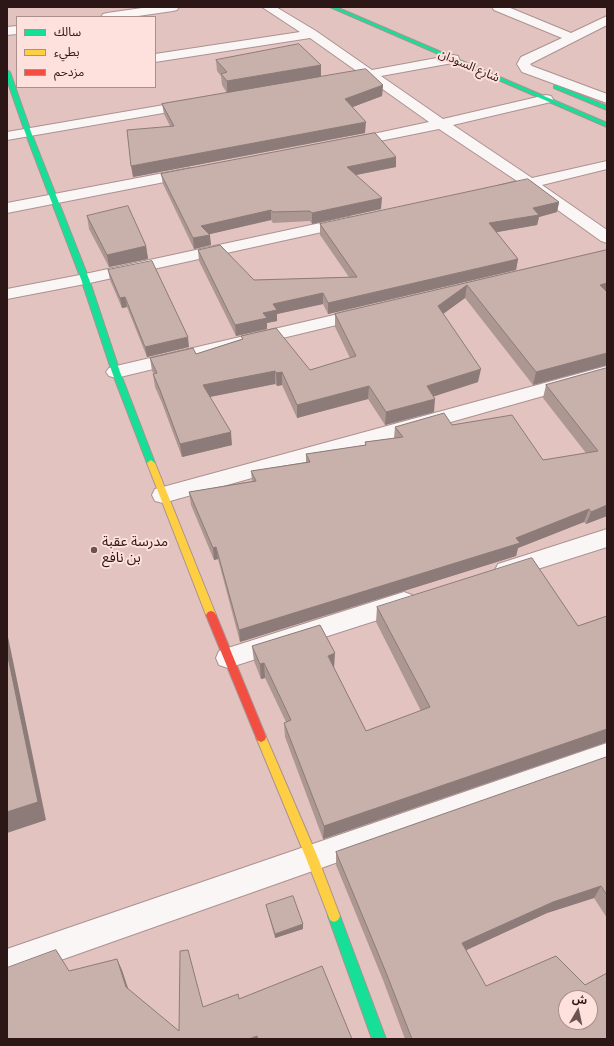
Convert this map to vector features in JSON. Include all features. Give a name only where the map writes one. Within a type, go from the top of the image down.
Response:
[{"type":"street","points":[[114,16],[173,7]]},
{"type":"street","points":[[268,7],[312,34],[440,124],[530,183],[607,238]]},
{"type":"street","name":"شارع السودان","points":[[332,7],[607,125]]},
{"type":"street","points":[[498,7],[571,37]]},
{"type":"street","points":[[607,20],[526,60],[523,64],[527,69],[607,99]]},
{"type":"street","points":[[156,58],[312,34]]},
{"type":"street","points":[[330,81],[453,59]]},
{"type":"street","name":"شارع السودان","points":[[512,68],[607,108]]},
{"type":"street","points":[[10,79],[28,132],[85,279],[116,372],[163,495],[228,658],[312,858],[379,1039]]},
{"type":"street","points":[[335,145],[440,124],[546,99]]},
{"type":"street","points":[[7,136],[206,102]]},
{"type":"street","points":[[491,191],[607,165]]},
{"type":"street","points":[[7,208],[205,170]]},
{"type":"street","points":[[7,294],[85,279],[366,218]]},
{"type":"street","points":[[116,372],[377,310]]},
{"type":"street","points":[[163,495],[607,372]]},
{"type":"street","points":[[486,576],[607,538]]},
{"type":"street","points":[[228,658],[425,596]]},
{"type":"street","points":[[7,964],[607,755]]},
{"type":"building","points":[[299,44],[321,65],[227,81],[221,74],[227,72],[216,60]]},
{"type":"building","points":[[366,69],[383,85],[345,99],[366,122],[131,166],[127,130],[174,126],[162,104]]},
{"type":"building","points":[[375,133],[396,157],[347,167],[382,198],[312,213],[310,211],[273,212],[271,210],[201,226],[210,235],[193,238],[161,174]]},
{"type":"building","points":[[528,179],[559,202],[533,208],[539,215],[489,223],[518,259],[328,303],[323,293],[273,304],[277,310],[263,313],[267,318],[235,325],[198,250],[220,245],[254,280],[357,277],[320,224]]},
{"type":"building","points":[[128,206],[146,246],[107,255],[87,216]]},
{"type":"building","points":[[607,250],[607,283],[600,285],[607,292],[607,353],[536,372],[467,285],[438,306],[481,369],[427,386],[435,399],[386,412],[369,386],[297,405],[282,372],[276,373],[275,371],[203,385],[231,432],[180,444],[153,374],[157,373],[150,358],[193,348],[196,354],[243,339],[241,336],[276,328],[310,370],[356,356],[335,314]]},
{"type":"building","points":[[152,261],[188,337],[145,347],[125,297],[120,298],[108,270]]},
{"type":"building","points":[[607,368],[607,505],[591,512],[589,509],[516,538],[520,543],[239,630],[216,547],[213,548],[189,492],[256,481],[251,471],[310,462],[306,454],[366,445],[365,442],[403,437],[395,427],[444,413],[452,425],[512,415],[543,460],[598,451],[546,385]]},
{"type":"building","points":[[532,558],[578,626],[607,616],[607,729],[324,826],[284,723],[291,720],[264,663],[260,664],[252,646],[320,625],[335,653],[328,656],[366,731],[430,707],[377,607]]},
{"type":"building","points":[[7,652],[38,802],[7,812]]},
{"type":"building","points":[[607,757],[607,895],[601,886],[553,902],[462,943],[486,986],[556,956],[585,985],[607,973],[607,1039],[412,1039],[336,852]]},
{"type":"building","points":[[293,896],[303,924],[275,934],[266,905]]},
{"type":"building","points":[[56,950],[69,971],[117,959],[126,987],[179,1031],[180,951],[188,950],[203,1007],[238,994],[239,999],[322,966],[352,1039],[258,1039],[257,1036],[249,1039],[7,1039],[7,968]]},
{"type":"traffic: fast","points":[[332,7],[607,125]]},
{"type":"traffic: fast","points":[[7,72],[28,132],[85,279],[116,372],[151,463]]},
{"type":"traffic: fast","points":[[556,87],[607,108]]},
{"type":"traffic: fast","points":[[334,916],[379,1039]]},
{"type":"traffic: slow","points":[[151,463],[211,615]]},
{"type":"traffic: slow","points":[[261,737],[312,858],[334,916]]},
{"type":"traffic: jam","points":[[211,615],[261,737]]},
{"type":"place","name":"مدرسة عقبة بن نافع","points":[[94,550]]}]
